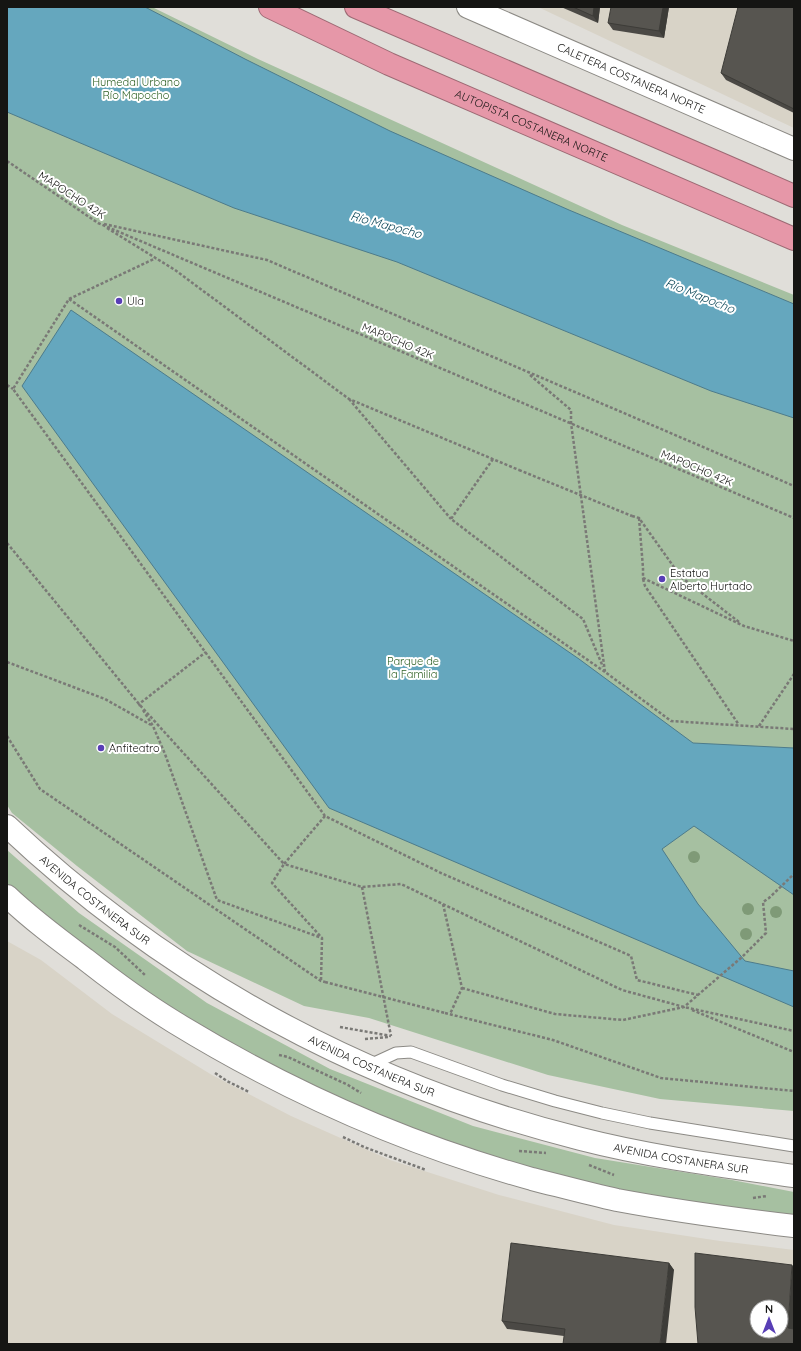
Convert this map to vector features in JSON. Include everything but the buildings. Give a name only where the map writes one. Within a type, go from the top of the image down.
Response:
[{"type":"highway","name":"AUTOPISTA COSTANERA NORTE","points":[[270,7],[389,64],[794,239]]},
{"type":"highway","points":[[356,7],[794,196]]},
{"type":"main road","name":"CALETERA COSTANERA NORTE","points":[[468,7],[794,149]]},
{"type":"main road","name":"AVENIDA COSTANERA SUR","points":[[7,826],[60,875],[179,963],[227,994],[269,1018],[367,1066],[429,1092],[481,1111],[577,1138],[633,1151],[682,1160],[794,1176]]},
{"type":"main road","points":[[7,896],[48,932],[130,993],[172,1021],[271,1077],[331,1106],[380,1127],[433,1148],[500,1170],[571,1189],[624,1201],[724,1217],[794,1226]]},
{"type":"lane","points":[[367,1066],[396,1053],[411,1052],[502,1085],[602,1113],[650,1123],[794,1146]]},
{"type":"path","name":"MAPOCHO 42K","points":[[7,161],[98,223],[794,518]]},
{"type":"path","points":[[98,223],[175,270],[349,398],[519,470],[639,518],[681,577],[744,626]]},
{"type":"path","points":[[98,223],[267,260],[794,486]]},
{"type":"path","points":[[13,389],[69,299],[156,258]]},
{"type":"path","points":[[69,299],[605,672],[671,721],[739,724],[794,729]]},
{"type":"path","points":[[528,373],[571,410],[570,423],[605,672]]},
{"type":"path","points":[[7,385],[13,389],[326,816],[440,873],[631,956],[637,980],[698,995]]},
{"type":"path","points":[[349,398],[451,519],[583,619],[605,672]]},
{"type":"path","points":[[451,519],[493,459]]},
{"type":"path","points":[[639,518],[643,578],[645,586],[739,724]]},
{"type":"path","points":[[7,543],[139,704],[284,864],[362,887],[401,884],[622,990],[684,1007],[794,1031]]},
{"type":"path","points":[[643,578],[744,626],[794,641]]},
{"type":"path","points":[[139,704],[206,652]]},
{"type":"path","points":[[7,662],[105,699],[153,726]]},
{"type":"path","points":[[759,726],[794,674]]},
{"type":"path","points":[[139,704],[153,726],[165,754],[217,900],[322,938]]},
{"type":"path","points":[[7,736],[40,789],[321,981],[553,1040],[661,1078],[794,1091]]},
{"type":"path","points":[[321,981],[322,938],[272,884],[284,864],[326,816]]},
{"type":"path","points":[[462,988],[555,1014],[623,1020],[684,1007],[742,957],[766,933],[763,902],[794,874]]},
{"type":"path","points":[[362,887],[391,1036]]},
{"type":"path","points":[[443,904],[462,988],[450,1014]]},
{"type":"path","points":[[684,1007],[794,1052]]},
{"type":"shaded area","points":[[538,7],[794,7],[794,128]]},
{"type":"shaded area","points":[[7,941],[41,960],[112,1014],[212,1075],[291,1116],[390,1160],[499,1195],[614,1225],[720,1241],[794,1250],[794,1344],[7,1344]]},
{"type":"green space","name":"Parque de la Familia","points":[[7,7],[152,7],[258,59],[622,225],[794,295],[794,1111],[660,1099],[548,1075],[369,1018],[304,1006],[187,951],[77,866],[12,813],[7,805]]},
{"type":"green space","points":[[7,850],[79,913],[207,1003],[330,1069],[473,1126],[595,1158],[732,1180],[794,1192],[794,1219],[649,1199],[477,1156],[362,1115],[201,1035],[87,954],[7,885]]},
{"type":"water","name":"Humedal Urbano Río Mapocho","points":[[7,7],[145,7],[245,59],[390,131],[569,210],[794,304],[794,418],[711,391],[397,262],[234,208],[7,112]]},
{"type":"water","points":[[71,310],[579,659],[693,743],[794,748],[794,895],[694,826],[662,849],[698,904],[745,961],[794,971],[794,1007],[329,808],[22,386]]},
{"type":"place","name":"Ula","points":[[119,301]]},
{"type":"place","name":"Estatua Alberto Hurtado","points":[[662,579]]},
{"type":"place","name":"Anfiteatro","points":[[101,748]]},
{"type":"water label","name":"Río Mapocho","points":[[386,225]]},
{"type":"water label","name":"Río Mapocho","points":[[700,296]]}]
